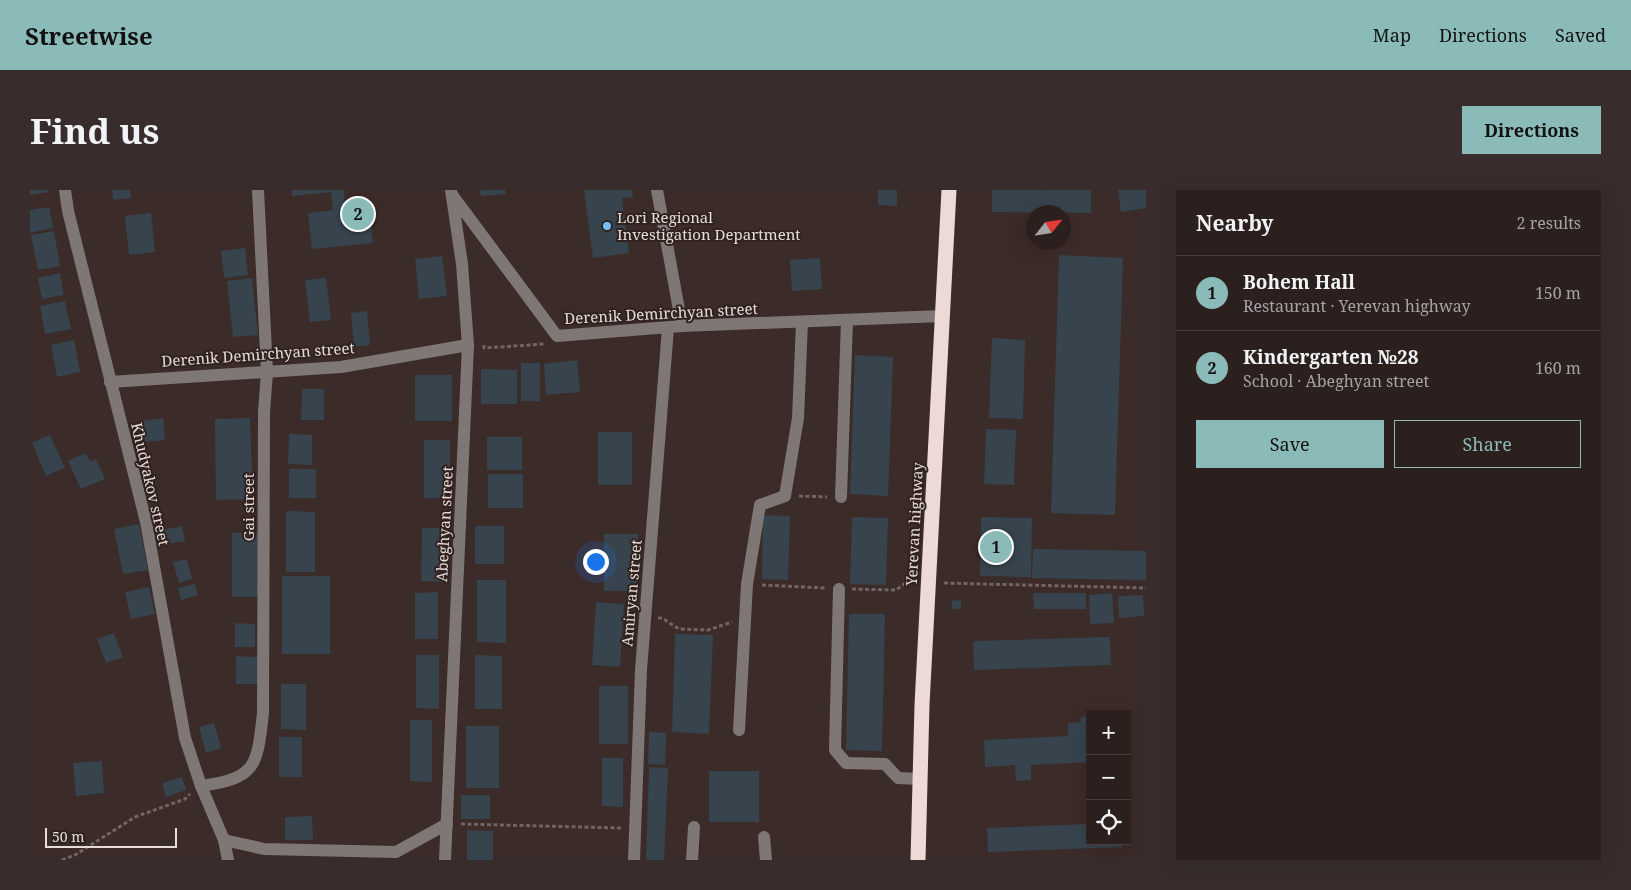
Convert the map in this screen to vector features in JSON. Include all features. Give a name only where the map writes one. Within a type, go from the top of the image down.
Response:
[{"type":"highway","name":"Yerevan highway","points":[[918,860],[928,583],[949,190]]},
{"type":"street","name":"Khudyakov street","points":[[64,190],[146,522],[185,738],[201,786],[224,840],[228,860]]},
{"type":"street","name":"Gai street","points":[[201,786],[224,783],[240,777],[248,770],[255,760],[260,744],[263,713],[264,412],[267,372],[258,190]]},
{"type":"street","points":[[657,190],[682,326]]},
{"type":"street","name":"Derenik Demirchyan street","points":[[452,193],[557,336],[682,326],[942,316]]},
{"type":"street","name":"Abeghyan street","points":[[445,860],[468,345],[462,264],[452,193]]},
{"type":"street","points":[[837,497],[847,320]]},
{"type":"street","points":[[739,730],[747,584],[760,505],[785,496],[798,418],[802,322]]},
{"type":"street","name":"Amiryan street","points":[[634,860],[641,670],[668,328]]},
{"type":"street","name":"Derenik Demirchyan street","points":[[110,382],[341,367],[468,345]]},
{"type":"street","points":[[839,589],[835,750],[846,763],[885,764],[898,778],[920,779]]},
{"type":"street","points":[[224,840],[264,848],[396,852],[447,824]]},
{"type":"street","points":[[692,860],[694,827]]},
{"type":"street","points":[[764,837],[766,860]]},
{"type":"path","points":[[483,342],[484,348],[546,344],[557,336]]},
{"type":"path","points":[[798,496],[837,497]]},
{"type":"path","points":[[759,585],[896,590],[907,582],[1146,588]]},
{"type":"path","points":[[662,618],[679,629],[708,630],[744,618]]},
{"type":"path","points":[[62,860],[75,855],[135,817],[185,799],[201,786]]},
{"type":"path","points":[[447,824],[635,828]]},
{"type":"building","points":[[30,190],[48,190],[49,192],[30,195]]},
{"type":"building","points":[[112,190],[130,190],[131,198],[113,200]]},
{"type":"building","points":[[292,190],[344,190],[345,209],[369,207],[373,243],[312,249],[308,213],[333,210],[331,192],[292,196]]},
{"type":"building","points":[[480,190],[505,190],[506,194],[481,196]]},
{"type":"building","name":"Lori Regional Investigation Department","points":[[584,190],[632,190],[633,197],[622,198],[629,253],[593,258]]},
{"type":"building","points":[[878,190],[897,190],[897,206],[878,205]]},
{"type":"building","points":[[992,190],[1091,190],[1091,213],[1071,213],[1071,205],[1026,205],[1026,212],[992,212]]},
{"type":"building","points":[[1118,190],[1146,190],[1146,208],[1121,212]]},
{"type":"building","points":[[49,207],[53,228],[30,233],[30,210]]},
{"type":"building","points":[[151,213],[155,252],[129,255],[125,216]]},
{"type":"building","points":[[54,231],[60,266],[38,270],[31,235]]},
{"type":"building","points":[[245,248],[248,275],[224,278],[221,251]]},
{"type":"building","points":[[1059,255],[1123,258],[1115,515],[1051,513]]},
{"type":"building","points":[[442,256],[447,296],[419,299],[415,259]]},
{"type":"building","points":[[820,258],[822,289],[792,291],[790,260]]},
{"type":"building","points":[[60,273],[64,295],[42,299],[38,278]]},
{"type":"building","points":[[252,278],[258,335],[233,337],[227,281]]},
{"type":"building","points":[[326,278],[331,320],[310,322],[305,280]]},
{"type":"building","points":[[65,301],[71,329],[45,334],[40,306]]},
{"type":"building","points":[[367,311],[370,345],[354,347],[351,313]]},
{"type":"building","points":[[992,338],[1025,340],[1023,419],[989,418]]},
{"type":"building","points":[[74,340],[80,372],[57,377],[51,345]]},
{"type":"building","points":[[855,355],[893,357],[888,496],[850,494]]},
{"type":"building","points":[[577,360],[580,392],[546,395],[544,364]]},
{"type":"building","points":[[521,363],[540,363],[540,401],[521,401]]},
{"type":"building","points":[[481,369],[517,370],[517,404],[481,404]]},
{"type":"building","points":[[415,375],[452,375],[452,421],[415,421]]},
{"type":"building","points":[[302,389],[324,389],[324,420],[301,420]]},
{"type":"building","points":[[163,418],[165,440],[143,442],[141,421]]},
{"type":"building","points":[[250,418],[253,499],[216,500],[215,419]]},
{"type":"building","points":[[986,429],[1016,430],[1014,485],[984,484]]},
{"type":"building","points":[[598,432],[632,432],[632,485],[598,485]]},
{"type":"building","points":[[289,434],[312,435],[312,465],[288,464]]},
{"type":"building","points":[[50,435],[65,468],[46,476],[32,443]]},
{"type":"building","points":[[487,437],[522,437],[522,470],[487,470]]},
{"type":"building","points":[[424,440],[450,440],[450,498],[424,498]]},
{"type":"building","points":[[86,453],[90,462],[96,459],[105,479],[81,489],[68,461]]},
{"type":"building","points":[[289,469],[316,469],[316,498],[289,498]]},
{"type":"building","points":[[488,474],[523,474],[523,508],[488,508]]},
{"type":"building","points":[[286,511],[315,512],[315,572],[286,572]]},
{"type":"building","points":[[763,515],[790,516],[788,580],[762,579]]},
{"type":"building","points":[[852,517],[888,518],[886,585],[850,584]]},
{"type":"building","points":[[981,517],[1032,518],[1031,577],[980,576]]},
{"type":"building","points":[[139,524],[148,570],[123,574],[114,529]]},
{"type":"building","points":[[182,526],[185,541],[166,544],[163,530]]},
{"type":"building","points":[[475,526],[504,526],[504,564],[475,564]]},
{"type":"building","points":[[422,528],[449,528],[448,582],[421,581]]},
{"type":"building","points":[[232,533],[258,533],[258,597],[232,597]]},
{"type":"building","points":[[604,534],[638,534],[638,591],[604,591]]},
{"type":"building","points":[[1033,549],[1146,551],[1146,580],[1032,578]]},
{"type":"building","points":[[187,559],[192,579],[179,583],[173,562]]},
{"type":"building","points":[[282,576],[330,576],[330,654],[282,654]]},
{"type":"building","points":[[477,580],[506,580],[506,643],[477,642]]},
{"type":"building","points":[[195,584],[198,595],[181,600],[178,588]]},
{"type":"building","points":[[149,587],[155,614],[131,619],[125,592]]},
{"type":"building","points":[[438,592],[438,639],[415,639],[415,593]]},
{"type":"building","points":[[1033,593],[1086,593],[1086,609],[1034,609]]},
{"type":"building","points":[[1112,593],[1114,623],[1090,624],[1089,595]]},
{"type":"building","points":[[1143,595],[1144,616],[1119,618],[1118,596]]},
{"type":"building","points":[[952,600],[961,601],[961,609],[952,609]]},
{"type":"building","points":[[596,602],[624,604],[620,667],[592,665]]},
{"type":"building","points":[[849,614],[885,614],[882,751],[846,750]]},
{"type":"building","points":[[235,623],[255,624],[255,647],[235,647]]},
{"type":"building","points":[[114,633],[123,657],[106,663],[97,639]]},
{"type":"building","points":[[675,634],[713,635],[709,734],[672,732]]},
{"type":"building","points":[[1110,637],[1111,665],[974,670],[973,641]]},
{"type":"building","points":[[416,655],[439,655],[439,709],[416,708]]},
{"type":"building","points":[[475,655],[502,656],[502,709],[475,709]]},
{"type":"building","points":[[236,656],[258,657],[258,684],[236,684]]},
{"type":"building","points":[[281,684],[306,684],[306,730],[281,729]]},
{"type":"building","points":[[599,686],[628,686],[628,744],[599,744]]},
{"type":"building","points":[[1086,716],[1086,762],[1031,765],[1031,780],[1016,781],[1015,765],[985,767],[984,740],[1068,736],[1068,723],[1081,722],[1081,717]]},
{"type":"building","points":[[410,720],[432,720],[432,782],[410,781]]},
{"type":"building","points":[[214,723],[221,748],[206,753],[199,727]]},
{"type":"building","points":[[466,726],[499,726],[499,788],[466,788]]},
{"type":"building","points":[[649,732],[666,733],[665,765],[648,764]]},
{"type":"building","points":[[279,737],[302,737],[302,777],[279,777]]},
{"type":"building","points":[[602,758],[623,758],[623,807],[602,806]]},
{"type":"building","points":[[102,761],[104,793],[76,796],[73,763]]},
{"type":"building","points":[[649,767],[668,768],[664,860],[646,860]]},
{"type":"building","points":[[709,771],[759,771],[759,822],[709,822]]},
{"type":"building","points":[[182,777],[186,790],[166,797],[162,783]]},
{"type":"building","points":[[461,795],[490,795],[490,819],[461,819]]},
{"type":"building","points":[[312,816],[313,840],[285,840],[285,817]]},
{"type":"building","points":[[1086,824],[1086,845],[1122,845],[1122,847],[988,852],[987,828]]},
{"type":"building","points":[[467,830],[493,831],[493,860],[467,860]]},
{"type":"place","name":"Kindergarten №28","points":[[358,214]]},
{"type":"place","name":"Lori Regional Investigation Department","points":[[607,226]]},
{"type":"place","name":"Bohem Hall","points":[[996,547]]}]
